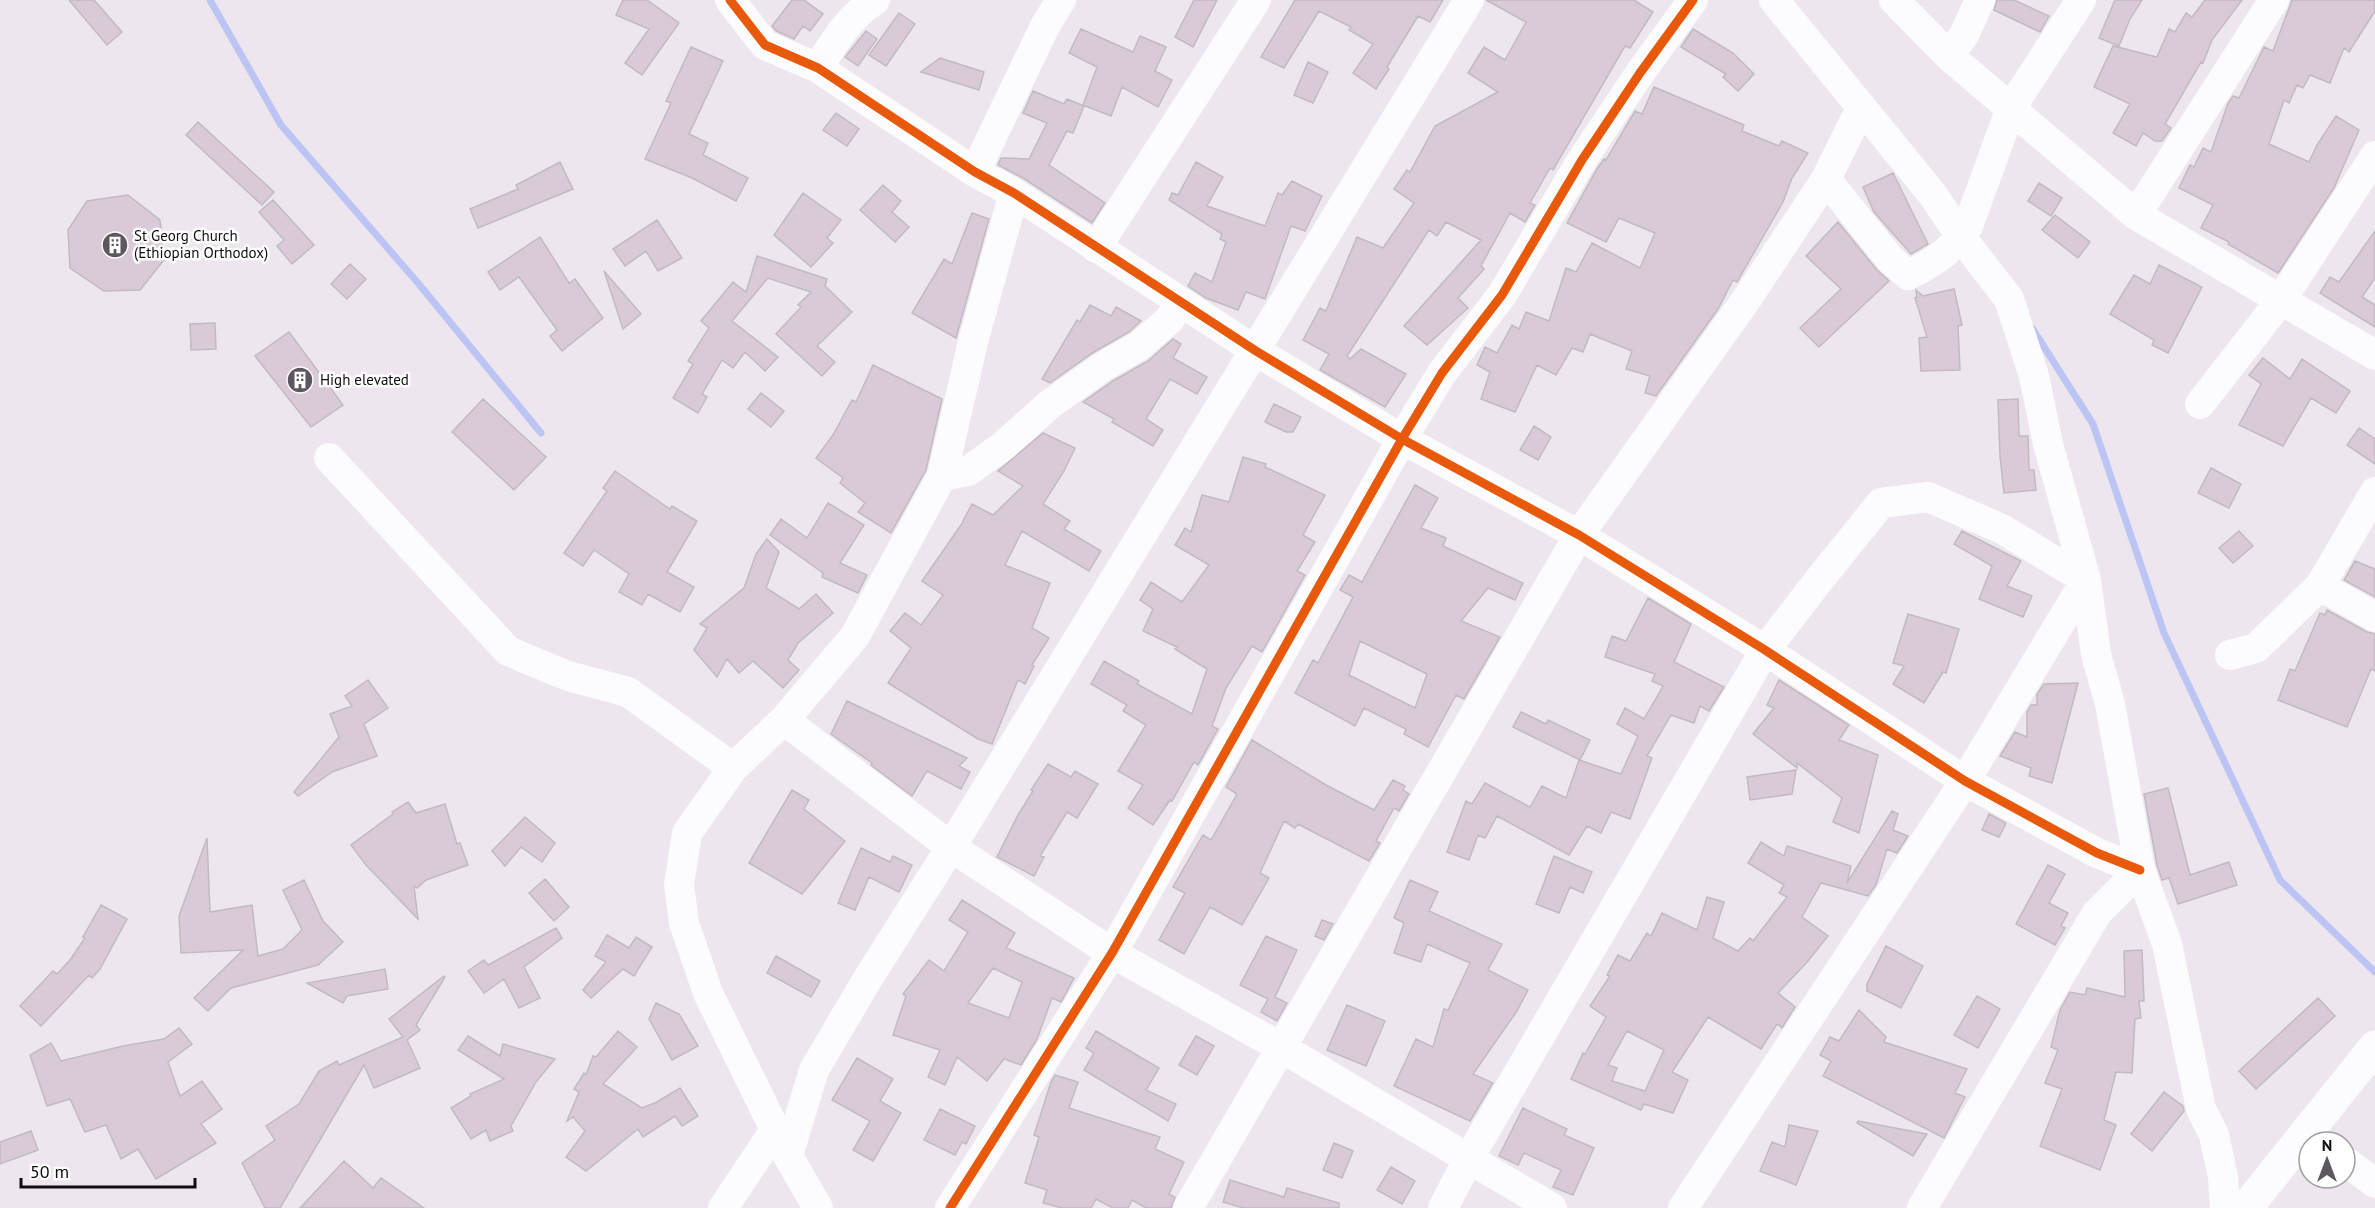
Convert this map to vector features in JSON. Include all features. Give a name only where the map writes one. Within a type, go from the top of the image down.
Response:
[{"type":"highway","points":[[2318,1130],[2375,1047]]},
{"type":"highway","points":[[2246,1208],[2297,1154]]},
{"type":"street","points":[[730,0],[765,45],[818,68],[975,172],[1014,193],[1256,351],[1402,439],[1579,535],[1765,650],[1965,782],[2097,853],[2140,870]]},
{"type":"street","points":[[818,68],[841,31],[862,8],[875,0]]},
{"type":"street","points":[[975,172],[1046,13],[1061,0]]},
{"type":"street","points":[[1096,248],[1256,0]]},
{"type":"street","points":[[788,1156],[814,1070],[867,980],[1256,351],[1469,0]]},
{"type":"street","points":[[951,1208],[1112,953],[1402,439],[1442,373],[1502,295],[1582,160],[1693,0]]},
{"type":"street","points":[[1774,0],[1933,195],[2009,299],[2034,376],[2049,444],[2086,580],[2095,630],[2096,654],[2110,704],[2140,870],[2167,944],[2201,1109],[2214,1135],[2223,1177],[2225,1208]]},
{"type":"street","points":[[1894,0],[1949,56],[2136,215],[2375,355]]},
{"type":"street","points":[[1949,56],[1964,35],[1980,0]]},
{"type":"street","points":[[1826,179],[1890,259],[1908,274],[1930,265],[1962,237],[2011,108],[2081,0]]},
{"type":"street","points":[[2136,215],[2274,0]]},
{"type":"street","points":[[1188,1208],[1579,535],[1709,353],[1826,179],[1861,108]]},
{"type":"street","points":[[2200,404],[2281,300],[2375,156]]},
{"type":"street","points":[[818,1208],[788,1156],[708,993],[684,923],[680,885],[687,833],[733,768],[784,720],[855,636],[942,477],[973,342],[1014,193]]},
{"type":"street","points":[[942,477],[968,471],[1003,447],[1050,404],[1104,366],[1139,346],[1170,319],[1179,302]]},
{"type":"street","points":[[329,458],[508,651],[568,676],[628,692],[733,768]]},
{"type":"street","points":[[2230,655],[2256,648],[2320,586],[2375,492]]},
{"type":"street","points":[[1443,1208],[1469,1158],[1765,650],[1881,503],[1928,497],[2002,529],[2086,580]]},
{"type":"street","points":[[1683,1208],[1965,782],[2086,580]]},
{"type":"street","points":[[2320,586],[2375,617]]},
{"type":"street","points":[[784,720],[951,847],[1112,953],[1282,1048],[1552,1208]]},
{"type":"street","points":[[1922,1208],[2097,913],[2140,870]]},
{"type":"street","points":[[723,1208],[775,1130]]},
{"type":"street","points":[[2357,1170],[2375,1183]]},
{"type":"building","points":[[69,0],[94,0],[122,32],[107,45]]},
{"type":"building","points":[[623,0],[647,0],[679,23],[642,75],[625,63],[649,29],[616,15]]},
{"type":"building","points":[[792,0],[804,0],[823,14],[810,31],[803,26],[794,39],[776,31],[772,26]]},
{"type":"building","points":[[1194,0],[1217,0],[1193,47],[1175,37]]},
{"type":"building","points":[[1295,0],[1443,0],[1430,22],[1418,16],[1376,89],[1353,73],[1373,44],[1349,30],[1351,27],[1319,11],[1284,68],[1261,57]]},
{"type":"building","points":[[1486,0],[1634,0],[1653,12],[1630,48],[1625,46],[1553,170],[1550,168],[1530,203],[1535,205],[1525,222],[1510,213],[1481,266],[1484,269],[1458,298],[1468,308],[1427,345],[1404,326],[1481,240],[1446,222],[1437,236],[1429,230],[1347,356],[1350,359],[1361,349],[1406,374],[1385,407],[1320,370],[1329,354],[1303,340],[1320,308],[1326,311],[1357,237],[1383,248],[1414,203],[1394,189],[1407,170],[1410,172],[1435,126],[1498,92],[1468,73],[1484,47],[1505,60],[1526,22]]},
{"type":"building","points":[[1997,0],[2014,0],[2049,16],[2040,32],[1994,10]]},
{"type":"building","points":[[2115,0],[2142,0],[2130,19],[2119,46],[2099,38]]},
{"type":"building","points":[[2205,0],[2242,0],[2212,40],[2203,63],[2201,62],[2165,124],[2171,128],[2162,141],[2155,141],[2143,133],[2136,146],[2113,133],[2130,104],[2094,87],[2113,46],[2157,57],[2169,29],[2175,32],[2186,13],[2192,17]]},
{"type":"building","points":[[2292,0],[2375,0],[2375,11],[2349,52],[2344,48],[2330,83],[2310,75],[2303,88],[2297,85],[2289,103],[2284,100],[2269,144],[2309,162],[2336,116],[2359,130],[2334,188],[2278,273],[2228,244],[2229,242],[2201,228],[2213,205],[2179,188],[2190,165],[2194,167],[2203,148],[2211,152],[2228,103],[2233,96],[2239,98],[2264,47],[2273,51]]},
{"type":"building","points":[[899,13],[915,24],[886,66],[869,55]]},
{"type":"building","points":[[1081,29],[1133,52],[1140,36],[1166,47],[1155,71],[1172,80],[1158,107],[1122,87],[1111,116],[1083,105],[1097,67],[1069,53]]},
{"type":"building","points":[[1693,29],[1733,53],[1754,74],[1738,91],[1723,77],[1726,74],[1681,47]]},
{"type":"building","points":[[866,31],[877,39],[858,66],[845,57]]},
{"type":"building","points":[[691,47],[723,61],[689,134],[708,143],[703,155],[748,178],[736,201],[692,178],[645,159],[671,103],[666,101]]},
{"type":"building","points":[[940,58],[984,72],[979,90],[921,72]]},
{"type":"building","points":[[1308,62],[1328,72],[1313,103],[1294,95]]},
{"type":"building","points":[[1654,87],[1744,125],[1742,131],[1779,146],[1782,141],[1808,153],[1792,178],[1783,202],[1737,282],[1733,280],[1718,309],[1656,396],[1645,393],[1650,376],[1626,369],[1632,351],[1590,334],[1583,352],[1572,348],[1556,375],[1537,365],[1515,412],[1481,399],[1490,372],[1477,365],[1485,347],[1497,353],[1512,325],[1519,329],[1526,312],[1549,321],[1566,268],[1576,272],[1592,243],[1640,268],[1655,233],[1619,218],[1606,242],[1567,223],[1597,169],[1604,159],[1606,160],[1635,111],[1642,114]]},
{"type":"building","points":[[1033,91],[1064,104],[1067,99],[1084,106],[1073,133],[1067,131],[1049,165],[1105,203],[1092,223],[1023,178],[998,165],[1001,158],[1029,159],[1047,123],[1023,113]]},
{"type":"building","points":[[836,113],[859,129],[847,146],[823,130]]},
{"type":"building","points":[[198,122],[274,192],[262,205],[186,135]]},
{"type":"building","points":[[560,162],[573,189],[478,228],[470,209],[518,189],[516,185]]},
{"type":"building","points":[[1196,162],[1223,177],[1207,206],[1265,226],[1278,193],[1282,195],[1292,181],[1322,196],[1305,231],[1291,226],[1265,299],[1246,292],[1238,310],[1206,298],[1188,286],[1195,273],[1212,282],[1226,242],[1220,239],[1222,234],[1169,200],[1172,193],[1178,195]]},
{"type":"building","points":[[1893,173],[1928,244],[1911,254],[1874,212],[1863,187]]},
{"type":"building","points":[[2039,183],[2062,198],[2051,216],[2028,201]]},
{"type":"building","points":[[883,185],[901,201],[892,212],[909,227],[895,242],[860,210]]},
{"type":"building","points":[[803,193],[841,220],[827,238],[833,243],[811,267],[774,235]]},
{"type":"building","name":"St Georg Church (Ethiopian Orthodox)","points":[[128,195],[160,220],[164,260],[140,290],[104,291],[70,268],[68,230],[87,201]]},
{"type":"building","points":[[273,200],[314,245],[292,264],[277,246],[284,240],[259,212]]},
{"type":"building","points":[[972,213],[989,219],[956,338],[912,313],[944,259],[952,264]]},
{"type":"building","points":[[2055,215],[2090,242],[2078,258],[2042,230]]},
{"type":"building","points":[[657,220],[682,258],[658,271],[646,251],[625,266],[613,249]]},
{"type":"building","points":[[1838,222],[1877,270],[1889,281],[1819,347],[1800,328],[1841,289],[1806,256]]},
{"type":"building","points":[[2375,231],[2375,278],[2362,297],[2375,305],[2375,327],[2320,293],[2330,277],[2339,282]]},
{"type":"building","points":[[540,237],[569,283],[575,279],[603,318],[562,351],[550,336],[557,330],[519,277],[500,290],[488,272]]},
{"type":"building","points":[[757,256],[827,279],[825,286],[852,312],[817,346],[835,362],[822,376],[776,334],[801,307],[798,305],[811,292],[768,278],[732,321],[778,357],[765,371],[745,352],[733,368],[722,360],[702,394],[707,397],[698,413],[673,398],[693,364],[688,361],[709,328],[701,321],[733,282],[746,292]]},
{"type":"building","points":[[350,264],[366,279],[347,299],[331,284]]},
{"type":"building","points":[[2159,265],[2202,287],[2168,353],[2152,345],[2154,340],[2110,314],[2134,275],[2150,284]]},
{"type":"building","points":[[604,271],[641,314],[623,329]]},
{"type":"building","points":[[1954,289],[1962,325],[1958,326],[1960,370],[1921,371],[1919,338],[1927,337],[1915,298],[1917,297],[1916,290],[1923,296]]},
{"type":"building","points":[[1090,305],[1111,316],[1116,307],[1141,321],[1129,332],[1094,352],[1050,383],[1042,379],[1077,320],[1080,322]]},
{"type":"building","points":[[215,323],[216,349],[191,350],[190,324]]},
{"type":"building","name":"High elevated","points":[[289,332],[343,405],[311,427],[255,356]]},
{"type":"building","points":[[1173,339],[1181,344],[1173,358],[1207,377],[1197,394],[1170,379],[1146,419],[1163,430],[1153,446],[1112,422],[1114,419],[1083,402],[1148,361]]},
{"type":"building","points":[[2263,358],[2290,379],[2302,359],[2350,391],[2336,413],[2311,398],[2283,446],[2239,425],[2261,384],[2249,375]]},
{"type":"building","points":[[873,365],[942,399],[926,470],[891,533],[858,512],[865,503],[840,483],[843,478],[816,458],[833,435],[852,400],[856,402]]},
{"type":"building","points":[[761,393],[784,411],[771,427],[748,409]]},
{"type":"building","points":[[483,399],[546,457],[514,490],[452,432]]},
{"type":"building","points":[[2018,399],[2019,436],[2028,436],[2029,470],[2034,470],[2036,490],[2004,493],[1998,400]]},
{"type":"building","points":[[1274,404],[1301,417],[1293,432],[1286,432],[1265,422]]},
{"type":"building","points":[[1534,426],[1551,437],[1538,460],[1520,450]]},
{"type":"building","points":[[2359,428],[2375,439],[2375,464],[2347,445]]},
{"type":"building","points":[[1043,433],[1075,448],[1064,471],[1043,504],[1070,521],[1064,529],[1101,551],[1089,571],[1022,531],[1005,565],[1050,583],[1032,628],[1049,638],[1032,665],[1034,666],[1025,684],[1018,680],[992,744],[978,739],[888,683],[911,648],[890,631],[905,613],[921,625],[943,595],[922,581],[961,525],[972,504],[993,515],[1023,486],[998,471]]},
{"type":"building","points":[[1243,457],[1266,464],[1265,467],[1325,495],[1303,535],[1315,542],[1297,571],[1305,575],[1262,652],[1252,646],[1226,688],[1212,726],[1218,729],[1198,765],[1194,762],[1172,801],[1170,800],[1153,825],[1128,808],[1143,785],[1118,771],[1146,725],[1123,711],[1127,705],[1091,684],[1104,661],[1139,681],[1137,684],[1192,714],[1207,669],[1175,649],[1177,647],[1143,631],[1153,609],[1140,600],[1151,582],[1182,602],[1209,565],[1175,545],[1185,528],[1191,532],[1202,495],[1229,502]]},
{"type":"building","points":[[2211,468],[2241,484],[2229,508],[2198,493]]},
{"type":"building","points":[[615,471],[670,509],[672,506],[697,521],[667,572],[694,587],[680,612],[648,594],[642,605],[619,592],[629,574],[594,550],[583,566],[564,553],[607,491],[603,488]]},
{"type":"building","points":[[1415,485],[1438,498],[1421,528],[1446,538],[1443,546],[1523,583],[1515,600],[1488,588],[1461,621],[1500,637],[1464,699],[1456,695],[1428,747],[1404,734],[1406,729],[1364,708],[1355,726],[1295,693],[1313,660],[1318,663],[1353,597],[1340,590],[1349,575],[1362,582]],"holes":[[[1360,641],[1427,674],[1415,708],[1349,675]]]},
{"type":"building","points":[[828,503],[864,525],[840,563],[867,575],[858,593],[822,577],[823,573],[770,535],[781,519],[807,538]]},
{"type":"building","points":[[1962,531],[2021,561],[2007,586],[2032,596],[2023,617],[1979,599],[1992,566],[1954,544]]},
{"type":"building","points":[[2239,531],[2253,546],[2233,563],[2219,548]]},
{"type":"building","points":[[767,539],[779,552],[766,588],[799,609],[816,594],[833,613],[798,643],[788,660],[799,670],[783,688],[753,661],[739,673],[727,659],[717,677],[694,650],[707,628],[700,624],[744,588],[756,554]]},
{"type":"building","points":[[2355,561],[2375,569],[2375,597],[2344,580]]},
{"type":"building","points":[[1648,598],[1691,624],[1674,662],[1724,687],[1709,711],[1700,706],[1694,723],[1671,715],[1647,756],[1652,758],[1630,819],[1611,812],[1601,833],[1587,826],[1569,855],[1497,816],[1485,838],[1478,835],[1469,860],[1447,852],[1466,801],[1472,804],[1485,783],[1530,807],[1542,786],[1566,798],[1579,760],[1621,774],[1638,736],[1617,724],[1625,708],[1644,719],[1663,686],[1652,681],[1655,674],[1605,657],[1612,636],[1626,641]]},
{"type":"building","points":[[2327,610],[2375,634],[2375,671],[2371,669],[2347,727],[2278,700],[2290,669],[2295,671],[2320,613],[2325,615]]},
{"type":"building","points":[[1908,614],[1959,629],[1946,673],[1943,672],[1924,703],[1893,684],[1904,666],[1893,663]]},
{"type":"building","points":[[368,680],[388,708],[364,724],[377,756],[332,772],[298,796],[294,792],[339,737],[330,714],[352,706],[345,696]]},
{"type":"building","points":[[1779,680],[1849,725],[1839,740],[1878,755],[1859,833],[1833,822],[1842,798],[1797,763],[1797,768],[1753,734],[1774,708],[1767,705]]},
{"type":"building","points":[[2078,683],[2052,783],[2029,776],[2031,768],[2000,756],[2015,732],[2027,737],[2027,712],[2031,705],[2037,705],[2037,694],[2044,684]]},
{"type":"building","points":[[847,701],[967,758],[959,766],[970,772],[961,789],[927,771],[912,796],[871,765],[872,763],[831,734]]},
{"type":"building","points":[[1521,712],[1546,724],[1548,720],[1590,740],[1580,760],[1513,727]]},
{"type":"building","points":[[1252,740],[1326,785],[1374,810],[1393,780],[1405,786],[1403,790],[1409,794],[1399,811],[1394,808],[1376,841],[1380,843],[1369,861],[1298,824],[1295,828],[1284,821],[1260,873],[1269,878],[1242,925],[1210,907],[1184,954],[1159,940],[1185,893],[1173,887],[1203,835],[1211,840],[1237,794],[1226,787]]},
{"type":"building","points":[[1048,764],[1071,777],[1075,771],[1098,784],[1077,818],[1067,812],[1040,856],[1044,857],[1034,876],[997,857],[1033,791],[1031,790]]},
{"type":"building","points":[[1796,770],[1792,794],[1750,800],[1747,777]]},
{"type":"building","points":[[2168,788],[2190,875],[2229,862],[2237,885],[2178,904],[2169,878],[2162,880],[2157,865],[2144,794]]},
{"type":"building","points":[[792,790],[809,800],[804,809],[845,841],[802,894],[749,863]]},
{"type":"building","points":[[408,802],[416,813],[445,804],[457,844],[460,843],[468,865],[426,880],[417,888],[414,886],[418,919],[366,865],[351,845]]},
{"type":"building","points":[[1892,811],[1898,814],[1893,830],[1908,836],[1897,853],[1887,849],[1876,885],[1868,896],[1821,883],[1802,917],[1828,936],[1778,993],[1795,1007],[1782,1028],[1777,1024],[1761,1049],[1708,1017],[1672,1072],[1688,1080],[1673,1113],[1644,1104],[1641,1110],[1571,1079],[1583,1053],[1585,1054],[1606,1017],[1590,1006],[1610,976],[1607,975],[1618,955],[1630,961],[1647,933],[1651,936],[1662,913],[1697,930],[1707,897],[1724,902],[1713,938],[1738,951],[1750,938],[1753,941],[1787,897],[1779,893],[1784,885],[1748,863],[1761,842],[1784,856],[1787,846],[1851,866],[1847,883]],"holes":[[[1627,1031],[1664,1050],[1645,1091],[1612,1081],[1617,1068],[1608,1065]]]},
{"type":"building","points":[[1989,814],[2006,823],[1999,837],[1982,830]]},
{"type":"building","points":[[525,817],[555,843],[542,862],[521,847],[505,866],[492,851]]},
{"type":"building","points":[[207,838],[210,912],[252,905],[258,956],[283,949],[302,930],[283,890],[304,880],[323,921],[343,942],[318,965],[231,988],[208,1011],[194,998],[243,950],[181,953],[179,916]]},
{"type":"building","points":[[861,848],[890,862],[893,856],[912,865],[899,892],[869,877],[855,910],[838,903]]},
{"type":"building","points":[[1554,856],[1592,872],[1583,893],[1570,887],[1559,913],[1536,904]]},
{"type":"building","points":[[2048,865],[2065,874],[2049,903],[2068,913],[2061,926],[2065,928],[2055,945],[2016,924]]},
{"type":"building","points":[[545,879],[569,907],[554,921],[529,893]]},
{"type":"building","points":[[1410,880],[1438,892],[1429,911],[1502,944],[1488,970],[1528,990],[1517,1011],[1473,1074],[1493,1083],[1470,1121],[1394,1086],[1416,1039],[1433,1047],[1444,1009],[1448,1010],[1470,963],[1427,944],[1421,962],[1394,953],[1404,923],[1394,918]]},
{"type":"building","points":[[962,900],[1015,933],[1006,948],[1074,978],[1061,1002],[1052,998],[1037,1039],[1021,1065],[1004,1059],[987,1081],[957,1057],[945,1085],[928,1077],[940,1050],[893,1035],[906,996],[903,994],[929,960],[944,971],[968,932],[949,920]],"holes":[[[993,968],[1022,982],[1009,1018],[968,1003]]]},
{"type":"building","points":[[101,905],[127,919],[100,969],[92,978],[89,975],[41,1026],[20,1006],[53,971],[57,974],[70,960],[85,938],[83,937]]},
{"type":"building","points":[[1322,920],[1333,924],[1324,940],[1315,936]]},
{"type":"building","points":[[556,928],[562,938],[524,967],[540,998],[519,1008],[504,979],[484,993],[468,971],[484,960],[488,965]]},
{"type":"building","points":[[607,935],[629,948],[636,937],[652,947],[634,976],[623,969],[591,998],[583,990],[606,962],[595,956]]},
{"type":"building","points":[[1266,936],[1297,950],[1275,997],[1287,1003],[1277,1021],[1261,1012],[1268,999],[1240,985]]},
{"type":"building","points":[[1886,946],[1923,966],[1901,1008],[1867,991],[1867,984]]},
{"type":"building","points":[[2142,950],[2144,1001],[2139,1001],[2141,1018],[2135,1019],[2132,1073],[2116,1072],[2104,1120],[2116,1125],[2100,1170],[2040,1146],[2062,1089],[2045,1083],[2058,1050],[2051,1047],[2060,1010],[2070,992],[2085,995],[2087,988],[2125,997],[2124,951]]},
{"type":"building","points":[[776,956],[820,981],[811,997],[767,973]]},
{"type":"building","points":[[385,969],[388,989],[347,996],[343,1003],[307,983]]},
{"type":"building","points":[[444,976],[416,1025],[420,1030],[407,1040],[420,1068],[374,1088],[364,1065],[280,1208],[265,1208],[242,1163],[275,1140],[266,1126],[299,1104],[319,1071],[337,1061],[339,1065],[403,1037],[389,1019]]},
{"type":"building","points":[[1977,996],[2000,1009],[1978,1048],[1954,1035]]},
{"type":"building","points":[[2318,998],[2335,1016],[2256,1089],[2239,1071]]},
{"type":"building","points":[[656,1003],[679,1014],[698,1046],[672,1060],[649,1019]]},
{"type":"building","points":[[1347,1005],[1385,1021],[1366,1066],[1327,1050]]},
{"type":"building","points":[[1859,1010],[1886,1037],[1884,1042],[1967,1069],[1955,1093],[1965,1097],[1944,1138],[1823,1076],[1831,1061],[1820,1055],[1830,1037],[1839,1041]]},
{"type":"building","points":[[179,1028],[192,1044],[168,1062],[180,1096],[202,1081],[222,1109],[201,1124],[216,1143],[156,1179],[138,1149],[121,1159],[106,1125],[85,1132],[70,1099],[47,1106],[30,1055],[51,1043],[61,1061],[164,1039]]},
{"type":"building","points":[[618,1031],[637,1047],[603,1084],[642,1108],[680,1088],[698,1116],[682,1126],[675,1116],[643,1137],[638,1129],[586,1171],[566,1157],[585,1131],[573,1117],[567,1121],[579,1092],[574,1089],[584,1073],[586,1075],[593,1056],[596,1057]]},
{"type":"building","points":[[1096,1031],[1159,1068],[1146,1090],[1176,1104],[1168,1121],[1084,1070],[1094,1053],[1086,1048]]},
{"type":"building","points":[[468,1036],[500,1056],[503,1044],[555,1059],[536,1082],[511,1126],[513,1131],[490,1141],[486,1130],[471,1139],[451,1108],[471,1096],[470,1094],[504,1079],[458,1050]]},
{"type":"building","points":[[1196,1036],[1214,1046],[1197,1075],[1179,1065]]},
{"type":"building","points":[[857,1058],[893,1079],[880,1101],[901,1113],[873,1161],[853,1150],[870,1121],[832,1100]]},
{"type":"building","points":[[1055,1075],[1078,1082],[1069,1108],[1160,1137],[1155,1149],[1184,1162],[1169,1194],[1175,1197],[1171,1208],[1146,1208],[1132,1200],[1128,1208],[1113,1208],[1096,1199],[1091,1208],[1062,1208],[1043,1203],[1047,1190],[1025,1183],[1039,1137],[1034,1135]]},
{"type":"building","points":[[2164,1092],[2183,1106],[2184,1111],[2152,1151],[2131,1134]]},
{"type":"building","points":[[1523,1108],[1567,1129],[1564,1135],[1594,1148],[1573,1195],[1553,1187],[1561,1170],[1524,1153],[1518,1165],[1499,1156]]},
{"type":"building","points":[[940,1109],[975,1126],[966,1144],[962,1142],[955,1155],[924,1140]]},
{"type":"building","points":[[1858,1121],[1927,1134],[1913,1156],[1857,1123]]},
{"type":"building","points":[[1789,1125],[1818,1131],[1796,1185],[1760,1171],[1772,1142],[1785,1147]]},
{"type":"building","points":[[31,1131],[38,1150],[0,1164],[0,1142]]},
{"type":"building","points":[[1334,1143],[1353,1151],[1342,1178],[1323,1170]]},
{"type":"building","points":[[344,1161],[373,1188],[381,1178],[424,1208],[300,1208]]},
{"type":"building","points":[[1391,1167],[1415,1181],[1402,1204],[1377,1190]]},
{"type":"building","points":[[1230,1180],[1284,1197],[1287,1188],[1339,1203],[1339,1208],[1243,1208],[1223,1202]]},
{"type":"waterway","points":[[210,0],[281,125],[418,283],[541,433]]},
{"type":"waterway","points":[[2032,328],[2093,424],[2164,633],[2280,880],[2375,972]]},
{"type":"cycle path","points":[[730,0],[765,45],[818,68],[975,172],[1014,193],[1256,351],[1402,439],[1579,535],[1765,650],[1965,781],[2097,853],[2140,870]]},
{"type":"cycle path","points":[[950,1208],[1112,953],[1402,439],[1442,373],[1502,295],[1582,160],[1640,73],[1693,0]]},
{"type":"place","name":"St Georg Church (Ethiopian Orthodox)","points":[[115,245]]},
{"type":"place","name":"High elevated","points":[[300,380]]}]
